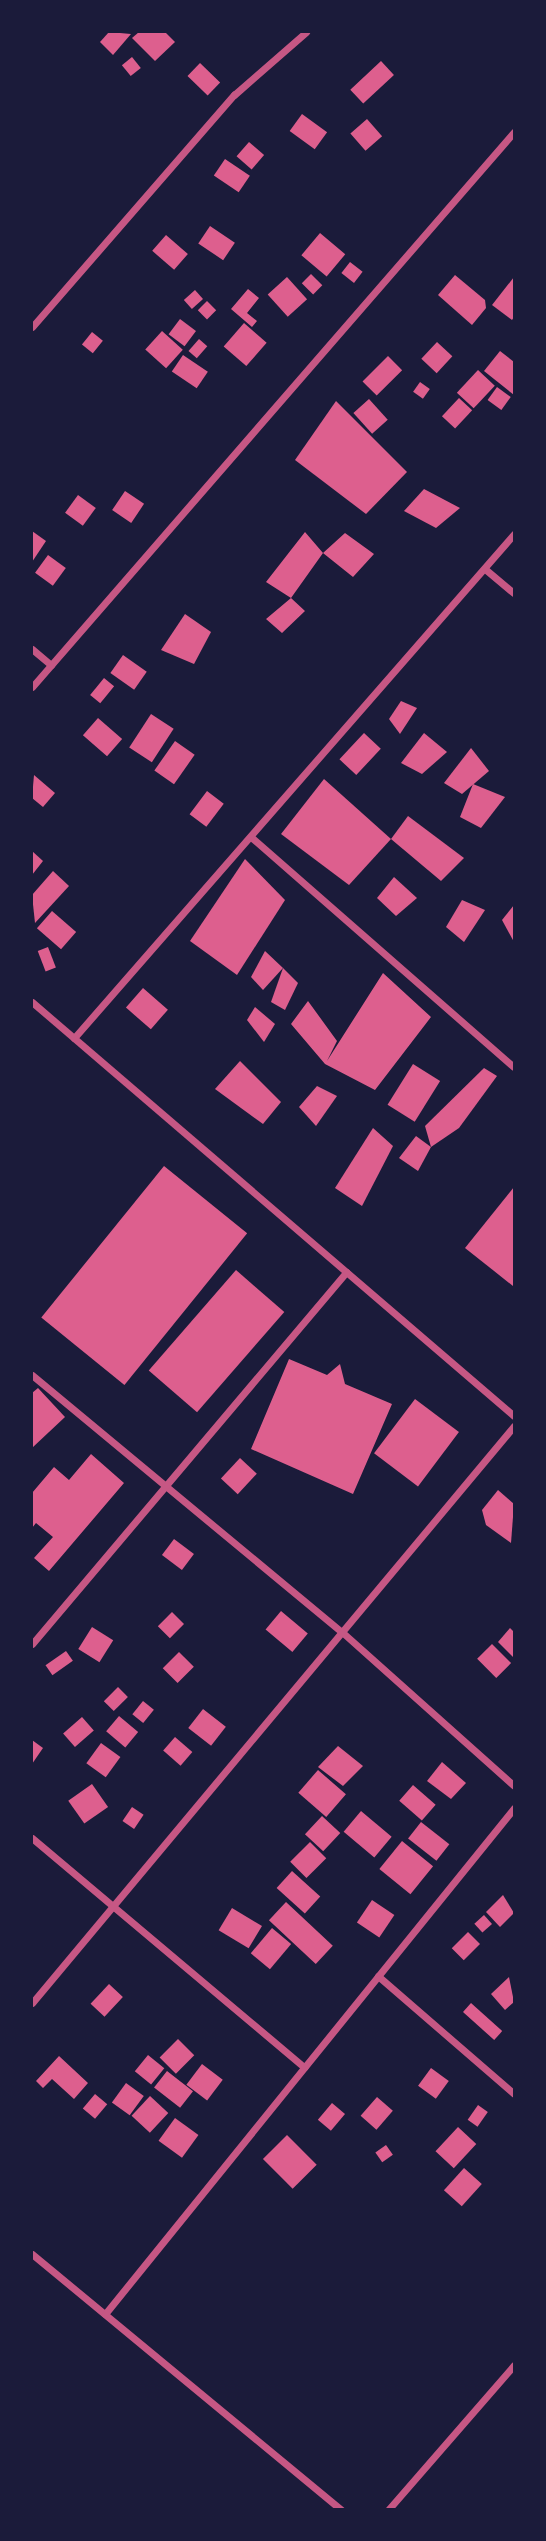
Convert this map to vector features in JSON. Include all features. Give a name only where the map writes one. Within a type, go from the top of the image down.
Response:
[{"type":"street","points":[[32,327],[234,94],[306,32]]},
{"type":"street","points":[[32,687],[514,133]]},
{"type":"street","points":[[74,1038],[514,534]]},
{"type":"street","points":[[485,569],[514,593]]},
{"type":"street","points":[[32,649],[51,665]]},
{"type":"street","points":[[251,837],[514,1068]]},
{"type":"street","points":[[32,1002],[514,1416]]},
{"type":"street","points":[[32,1644],[346,1272]]},
{"type":"street","points":[[32,1375],[342,1632],[514,1786]]},
{"type":"street","points":[[32,2003],[514,1426]]},
{"type":"street","points":[[105,2314],[514,1808]]},
{"type":"street","points":[[32,1838],[304,2067]]},
{"type":"street","points":[[378,1976],[514,2094]]},
{"type":"street","points":[[32,2253],[342,2510]]},
{"type":"street","points":[[388,2510],[514,2365]]},
{"type":"building","points":[[109,32],[131,34],[113,55],[100,42]]},
{"type":"building","points":[[139,32],[165,32],[175,42],[155,61],[132,38]]},
{"type":"building","points":[[132,57],[141,68],[131,76],[122,65]]},
{"type":"building","points":[[381,61],[394,75],[363,104],[350,90]]},
{"type":"building","points":[[200,63],[220,82],[208,95],[187,76]]},
{"type":"building","points":[[302,114],[327,132],[315,149],[290,131]]},
{"type":"building","points":[[367,119],[382,136],[365,151],[350,133]]},
{"type":"building","points":[[249,142],[264,155],[252,169],[237,156]]},
{"type":"building","points":[[225,159],[250,176],[239,192],[214,176]]},
{"type":"building","points":[[210,226],[235,243],[223,260],[198,243]]},
{"type":"building","points":[[320,233],[345,254],[327,276],[301,255]]},
{"type":"building","points":[[166,235],[188,254],[174,270],[152,251]]},
{"type":"building","points":[[350,262],[363,272],[354,283],[341,273]]},
{"type":"building","points":[[311,274],[322,285],[313,295],[302,283]]},
{"type":"building","points":[[455,275],[485,300],[486,308],[472,325],[438,295]]},
{"type":"building","points":[[287,277],[307,299],[288,317],[268,294]]},
{"type":"building","points":[[514,277],[514,317],[512,320],[492,305]]},
{"type":"building","points":[[248,289],[259,298],[247,313],[257,321],[252,327],[231,309]]},
{"type":"building","points":[[195,290],[203,299],[192,309],[184,300]]},
{"type":"building","points":[[207,301],[216,310],[207,319],[198,310]]},
{"type":"building","points":[[180,319],[196,331],[185,346],[169,334]]},
{"type":"building","points":[[244,323],[267,343],[246,366],[224,346]]},
{"type":"building","points":[[162,331],[183,350],[166,368],[145,350]]},
{"type":"building","points":[[92,332],[103,341],[93,353],[82,344]]},
{"type":"building","points":[[199,339],[207,346],[197,358],[189,351]]},
{"type":"building","points":[[437,342],[452,356],[437,373],[421,359]]},
{"type":"building","points":[[500,351],[514,362],[514,395],[484,371]]},
{"type":"building","points":[[183,355],[208,372],[197,388],[172,372]]},
{"type":"building","points":[[388,356],[402,370],[377,396],[363,381]]},
{"type":"building","points":[[478,370],[495,386],[474,408],[457,393]]},
{"type":"building","points":[[420,382],[430,389],[423,399],[413,392]]},
{"type":"building","points":[[497,387],[511,397],[501,410],[488,400]]},
{"type":"building","points":[[459,398],[472,410],[455,429],[442,416]]},
{"type":"building","points":[[369,399],[388,420],[372,434],[353,413]]},
{"type":"building","points":[[336,401],[407,472],[366,514],[295,460]]},
{"type":"building","points":[[424,489],[460,508],[436,528],[404,511]]},
{"type":"building","points":[[125,491],[144,504],[131,523],[112,510]]},
{"type":"building","points":[[78,495],[96,508],[83,526],[65,513]]},
{"type":"building","points":[[32,531],[46,541],[32,562]]},
{"type":"building","points":[[305,532],[323,553],[291,598],[266,582]]},
{"type":"building","points":[[345,533],[374,554],[353,577],[323,553]]},
{"type":"building","points":[[48,555],[66,568],[53,586],[35,573]]},
{"type":"building","points":[[291,598],[305,611],[282,633],[266,619]]},
{"type":"building","points":[[185,614],[211,632],[194,664],[161,650]]},
{"type":"building","points":[[123,655],[147,672],[134,690],[110,673]]},
{"type":"building","points":[[104,678],[114,686],[100,703],[90,695]]},
{"type":"building","points":[[401,701],[417,708],[400,734],[389,719]]},
{"type":"building","points":[[151,714],[174,729],[152,762],[129,748]]},
{"type":"building","points":[[98,718],[122,739],[107,756],[83,735]]},
{"type":"building","points":[[364,733],[381,749],[356,775],[339,759]]},
{"type":"building","points":[[424,733],[447,752],[422,774],[401,763]]},
{"type":"building","points":[[175,741],[195,755],[174,784],[154,770]]},
{"type":"building","points":[[471,748],[489,771],[462,794],[444,783]]},
{"type":"building","points":[[34,775],[55,793],[43,807],[32,798]]},
{"type":"building","points":[[324,779],[391,839],[349,885],[281,834]]},
{"type":"building","points":[[473,784],[505,797],[481,828],[460,817]]},
{"type":"building","points":[[207,791],[224,804],[206,827],[190,814]]},
{"type":"building","points":[[408,816],[464,858],[441,881],[391,839]]},
{"type":"building","points":[[32,851],[43,861],[32,875]]},
{"type":"building","points":[[245,859],[285,900],[237,975],[190,941]]},
{"type":"building","points":[[53,871],[69,886],[35,923],[32,895]]},
{"type":"building","points":[[394,877],[417,898],[396,916],[377,898]]},
{"type":"building","points":[[462,900],[485,910],[464,942],[446,927]]},
{"type":"building","points":[[514,905],[514,942],[502,920]]},
{"type":"building","points":[[52,911],[76,932],[61,949],[37,928]]},
{"type":"building","points":[[48,947],[56,968],[46,971],[38,951]]},
{"type":"building","points":[[265,951],[283,968],[263,990],[251,977]]},
{"type":"building","points":[[283,968],[298,983],[285,1010],[271,1002]]},
{"type":"building","points":[[383,973],[431,1017],[375,1090],[325,1064],[291,1024],[308,1001],[337,1041],[327,1061]]},
{"type":"building","points":[[143,988],[168,1010],[151,1029],[126,1008]]},
{"type":"building","points":[[255,1007],[275,1024],[264,1042],[247,1020]]},
{"type":"building","points":[[240,1061],[281,1102],[263,1124],[215,1089]]},
{"type":"building","points":[[413,1064],[440,1081],[415,1122],[388,1105]]},
{"type":"building","points":[[484,1068],[497,1076],[459,1128],[431,1147],[425,1126]]},
{"type":"building","points":[[317,1086],[337,1096],[316,1126],[299,1107]]},
{"type":"building","points":[[373,1128],[393,1146],[362,1206],[335,1188]]},
{"type":"building","points":[[416,1136],[431,1147],[418,1171],[399,1158]]},
{"type":"building","points":[[164,1166],[247,1233],[124,1385],[41,1318]]},
{"type":"building","points":[[514,1187],[514,1284],[513,1286],[465,1248]]},
{"type":"building","points":[[236,1270],[284,1312],[197,1412],[149,1370]]},
{"type":"building","points":[[289,1359],[327,1375],[340,1364],[345,1384],[392,1404],[353,1494],[251,1449]]},
{"type":"building","points":[[38,1388],[65,1417],[32,1448],[32,1393]]},
{"type":"building","points":[[415,1399],[459,1432],[418,1486],[374,1453]]},
{"type":"building","points":[[91,1454],[124,1483],[49,1571],[34,1558],[53,1537],[36,1523],[32,1528],[32,1493],[54,1467],[69,1480]]},
{"type":"building","points":[[240,1458],[257,1474],[238,1494],[221,1478]]},
{"type":"building","points":[[498,1490],[514,1504],[511,1543],[486,1525],[482,1510]]},
{"type":"building","points":[[174,1539],[194,1554],[182,1570],[162,1555]]},
{"type":"building","points":[[281,1611],[308,1633],[292,1652],[266,1629]]},
{"type":"building","points":[[172,1612],[184,1624],[170,1638],[158,1626]]},
{"type":"building","points":[[92,1627],[113,1640],[99,1662],[78,1649]]},
{"type":"building","points":[[510,1628],[514,1632],[514,1658],[498,1642]]},
{"type":"building","points":[[492,1644],[511,1663],[496,1678],[477,1659]]},
{"type":"building","points":[[66,1651],[73,1661],[52,1675],[46,1665]]},
{"type":"building","points":[[179,1652],[194,1667],[178,1683],[163,1668]]},
{"type":"building","points":[[118,1687],[128,1697],[114,1711],[104,1701]]},
{"type":"building","points":[[143,1701],[154,1710],[143,1723],[132,1714]]},
{"type":"building","points":[[203,1709],[226,1727],[211,1746],[188,1728]]},
{"type":"building","points":[[119,1716],[138,1732],[125,1747],[106,1731]]},
{"type":"building","points":[[82,1717],[94,1731],[75,1747],[63,1733]]},
{"type":"building","points":[[175,1737],[192,1752],[181,1766],[163,1751]]},
{"type":"building","points":[[32,1740],[43,1748],[32,1764]]},
{"type":"building","points":[[101,1743],[120,1757],[106,1777],[86,1763]]},
{"type":"building","points":[[338,1746],[363,1766],[343,1786],[318,1767]]},
{"type":"building","points":[[442,1762],[466,1783],[451,1799],[427,1781]]},
{"type":"building","points":[[318,1770],[346,1794],[326,1817],[298,1793]]},
{"type":"building","points":[[92,1784],[108,1807],[84,1824],[68,1801]]},
{"type":"building","points":[[413,1785],[436,1805],[422,1821],[399,1801]]},
{"type":"building","points":[[132,1807],[144,1815],[134,1829],[122,1821]]},
{"type":"building","points":[[361,1811],[392,1837],[374,1857],[344,1832]]},
{"type":"building","points":[[322,1816],[340,1833],[323,1851],[305,1834]]},
{"type":"building","points":[[421,1822],[449,1844],[436,1861],[408,1839]]},
{"type":"building","points":[[402,1841],[433,1866],[410,1894],[379,1869]]},
{"type":"building","points":[[310,1842],[326,1858],[306,1878],[290,1862]]},
{"type":"building","points":[[292,1871],[320,1896],[305,1914],[277,1888]]},
{"type":"building","points":[[503,1895],[514,1913],[500,1927],[486,1912]]},
{"type":"building","points":[[372,1900],[394,1915],[379,1937],[357,1922]]},
{"type":"building","points":[[286,1902],[333,1946],[316,1964],[269,1920]]},
{"type":"building","points":[[232,1908],[262,1926],[249,1948],[219,1930]]},
{"type":"building","points":[[484,1915],[492,1924],[482,1933],[474,1924]]},
{"type":"building","points":[[272,1928],[291,1944],[270,1969],[251,1953]]},
{"type":"building","points":[[468,1932],[480,1944],[464,1960],[452,1948]]},
{"type":"building","points":[[509,1977],[514,2002],[505,2010],[491,1994]]},
{"type":"building","points":[[109,1984],[123,1997],[104,2017],[91,2004]]},
{"type":"building","points":[[471,2003],[502,2031],[494,2040],[463,2012]]},
{"type":"building","points":[[178,2039],[194,2055],[176,2074],[160,2057]]},
{"type":"building","points":[[148,2055],[164,2068],[151,2085],[135,2071]]},
{"type":"building","points":[[59,2056],[88,2083],[74,2099],[52,2079],[43,2088],[36,2081]]},
{"type":"building","points":[[202,2064],[223,2080],[207,2100],[186,2085]]},
{"type":"building","points":[[431,2068],[449,2081],[436,2099],[418,2086]]},
{"type":"building","points":[[167,2071],[193,2091],[180,2108],[154,2088]]},
{"type":"building","points":[[126,2083],[144,2096],[130,2115],[112,2102]]},
{"type":"building","points":[[95,2094],[107,2104],[95,2119],[83,2109]]},
{"type":"building","points":[[150,2096],[168,2113],[150,2133],[132,2116]]},
{"type":"building","points":[[377,2097],[393,2111],[376,2130],[361,2116]]},
{"type":"building","points":[[332,2103],[345,2114],[331,2131],[318,2120]]},
{"type":"building","points":[[478,2105],[488,2112],[478,2127],[468,2120]]},
{"type":"building","points":[[175,2118],[198,2135],[182,2158],[159,2141]]},
{"type":"building","points":[[458,2127],[476,2144],[454,2168],[435,2151]]},
{"type":"building","points":[[287,2135],[317,2165],[293,2189],[263,2159]]},
{"type":"building","points":[[386,2145],[393,2155],[382,2162],[375,2152]]},
{"type":"building","points":[[464,2168],[482,2184],[462,2206],[444,2190]]}]
